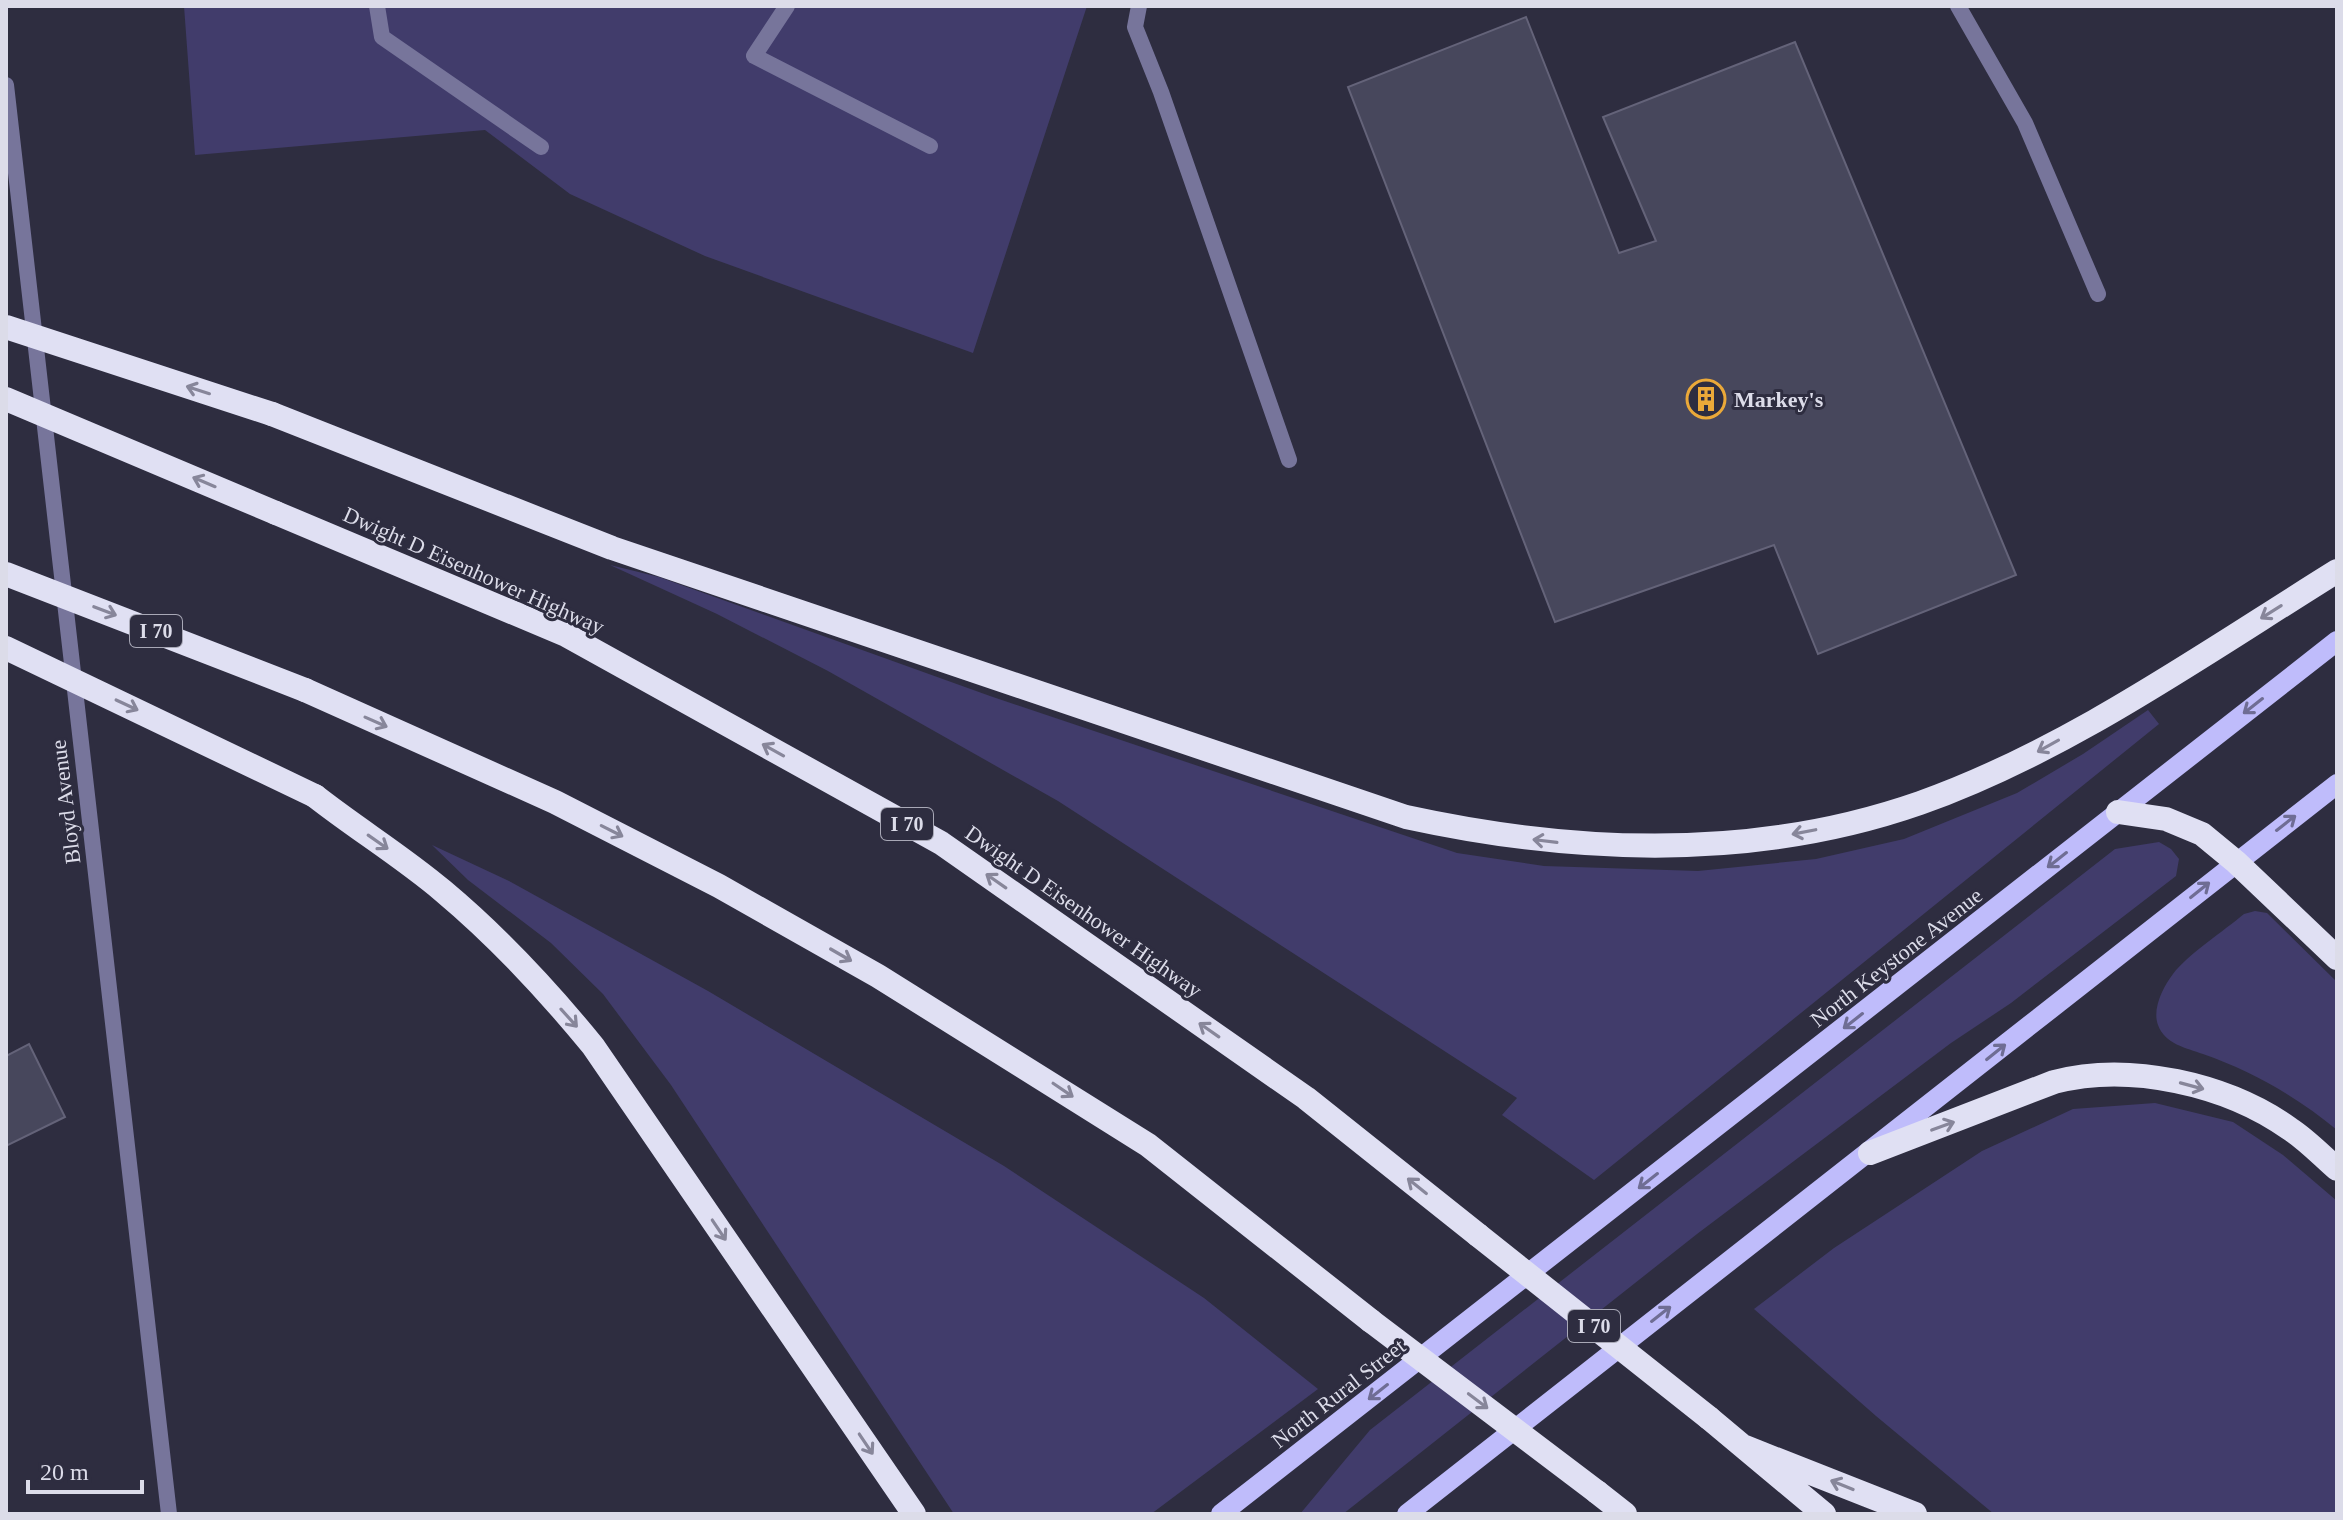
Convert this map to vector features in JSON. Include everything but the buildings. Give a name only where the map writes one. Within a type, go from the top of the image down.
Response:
[{"type":"highway","points":[[6,327],[272,414],[612,548],[1406,817],[1470,831],[1555,843],[1628,846],[1759,840],[1855,821],[1919,803],[2033,753],[2100,717],[2337,571]]},
{"type":"highway","name":"Dwight D Eisenhower Highway","points":[[6,399],[566,635],[941,843],[1306,1098],[1709,1418],[1824,1514]]},
{"type":"highway","name":"I 70","points":[[6,574],[305,690],[555,802],[719,886],[878,976],[1148,1145],[1371,1321],[1625,1514]]},
{"type":"highway","points":[[6,648],[315,796],[442,890],[500,945],[593,1046],[914,1514]]},
{"type":"highway","points":[[2118,812],[2166,819],[2202,834],[2337,958]]},
{"type":"highway","points":[[1870,1153],[2054,1082],[2079,1075],[2140,1075],[2230,1096],[2291,1129],[2337,1169]]},
{"type":"highway","points":[[1745,1447],[1915,1514]]},
{"type":"highway","points":[[1597,1492],[1613,1514]]},
{"type":"main road","name":"North Keystone Avenue","points":[[1484,1310],[2337,641]]},
{"type":"main road","points":[[1407,1514],[2337,784]]},
{"type":"main road","name":"North Rural Street","points":[[1221,1514],[1484,1310]]},
{"type":"street","points":[[377,6],[382,37],[541,147]]},
{"type":"street","points":[[787,6],[754,56],[930,146]]},
{"type":"street","points":[[1139,6],[1135,27],[1161,92],[1289,460]]},
{"type":"street","points":[[1958,6],[2025,123],[2098,294]]},
{"type":"street","name":"Bloyd Avenue","points":[[6,85],[169,1514]]},
{"type":"shaded area","points":[[184,6],[1087,6],[973,353],[705,256],[570,194],[485,130],[195,155]]},
{"type":"shaded area","points":[[610,565],[659,577],[990,696],[1457,853],[1544,866],[1698,871],[1816,859],[1904,839],[2017,793],[2148,710],[2159,724],[1594,1180],[1502,1115],[1517,1098],[1058,801],[828,671],[717,614]]},
{"type":"shaded area","points":[[2159,842],[2171,849],[2179,859],[2176,876],[2011,1003],[1951,1043],[1697,1234],[1343,1514],[1300,1514],[1370,1430],[2115,849]]},
{"type":"shaded area","points":[[432,845],[509,881],[708,991],[1004,1166],[1204,1298],[1318,1389],[1151,1514],[954,1514],[671,1085],[603,994],[551,943],[468,880]]},
{"type":"shaded area","points":[[2255,911],[2267,913],[2337,982],[2337,1130],[2290,1096],[2256,1077],[2171,1041],[2158,1025],[2156,1012],[2160,998],[2179,967],[2244,914]]},
{"type":"shaded area","points":[[2155,1103],[2233,1122],[2283,1155],[2337,1201],[2337,1514],[1994,1514],[1754,1309],[1834,1248],[1982,1151],[2073,1109]]},
{"type":"place","name":"Markey's","points":[[1706,399]]}]
